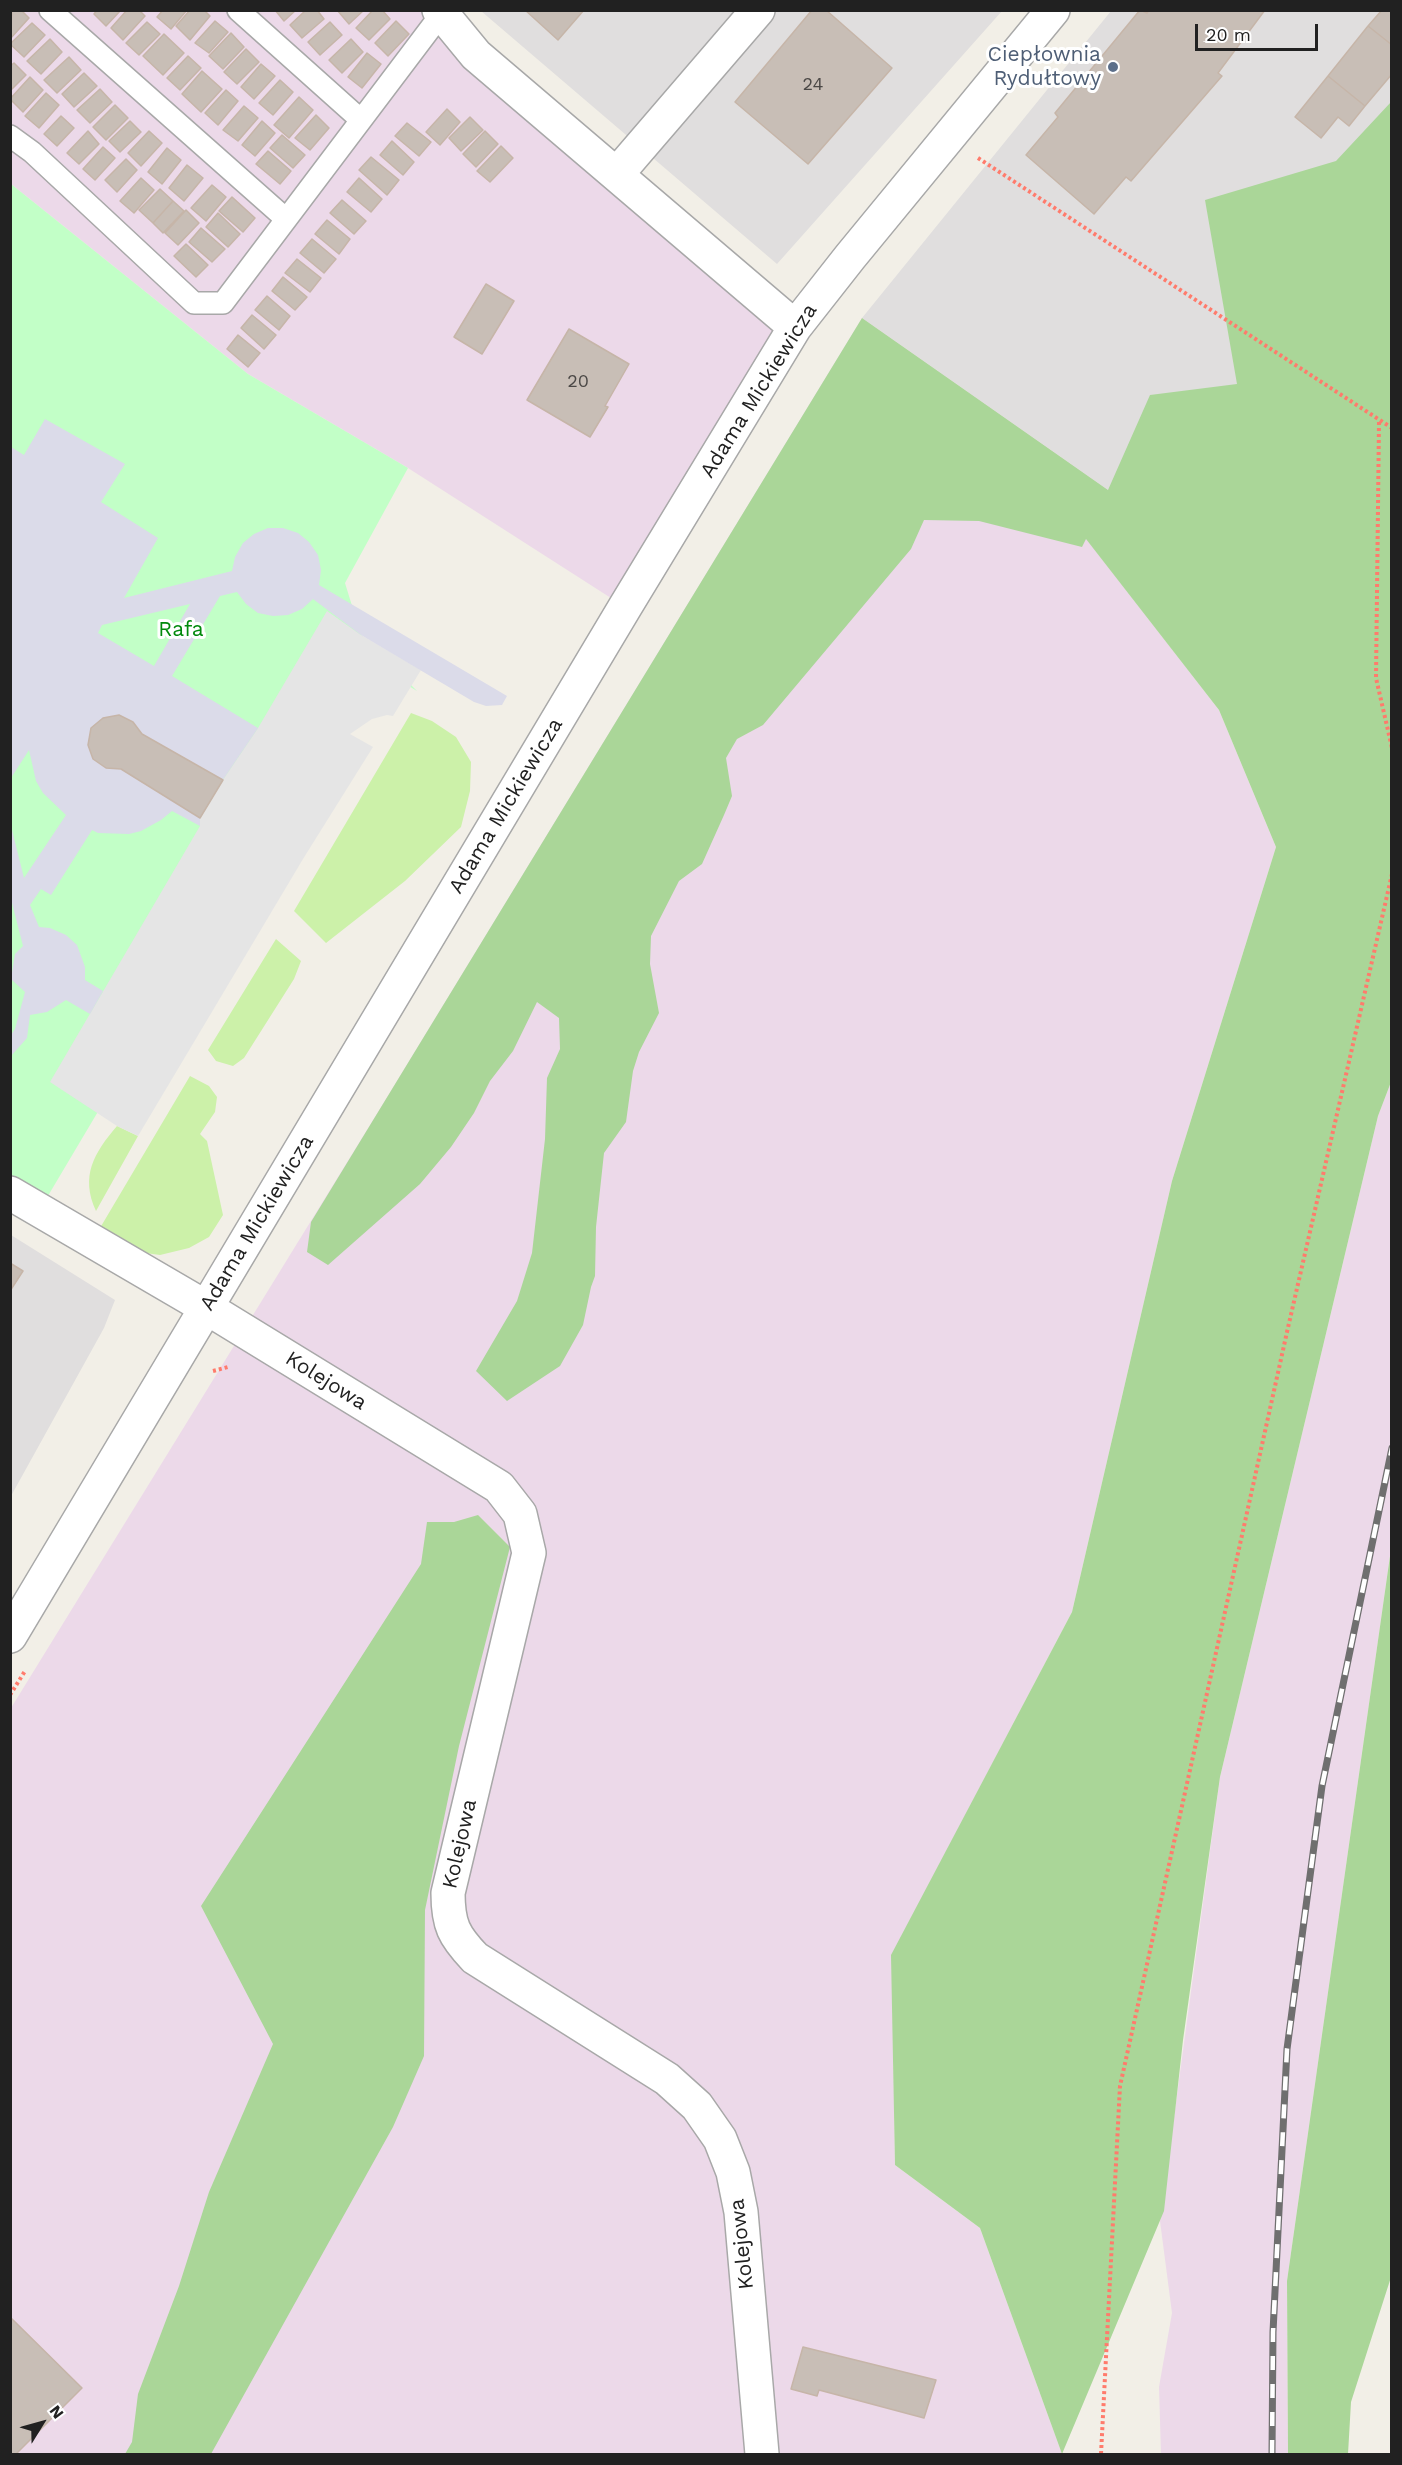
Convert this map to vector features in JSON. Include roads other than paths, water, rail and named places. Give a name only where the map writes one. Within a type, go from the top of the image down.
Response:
[{"type":"street","points":[[617,174],[758,10]]},
{"type":"street","name":"Adama Mickiewicza","points":[[10,1636],[795,327],[1053,10]]},
{"type":"street","points":[[442,11],[476,55],[795,327]]},
{"type":"street","name":"Kolejowa","points":[[10,1194],[207,1308],[499,1487],[520,1514],[529,1553],[448,1893],[448,1914],[456,1938],[475,1958],[667,2079],[697,2106],[720,2139],[733,2172],[741,2212],[762,2454]]},
{"type":"lane","points":[[50,10],[286,219]]},
{"type":"lane","points":[[238,10],[361,120]]},
{"type":"lane","points":[[10,136],[32,152],[194,303],[223,303],[442,11]]},
{"type":"railway","points":[[1272,2454],[1273,2332],[1287,2049],[1322,1786],[1392,1448]]},
{"type":"place","name":"Ciepłownia Rydułtowy","points":[[1113,67]]},
{"type":"park label","name":"Rafa","points":[[181,630]]}]
